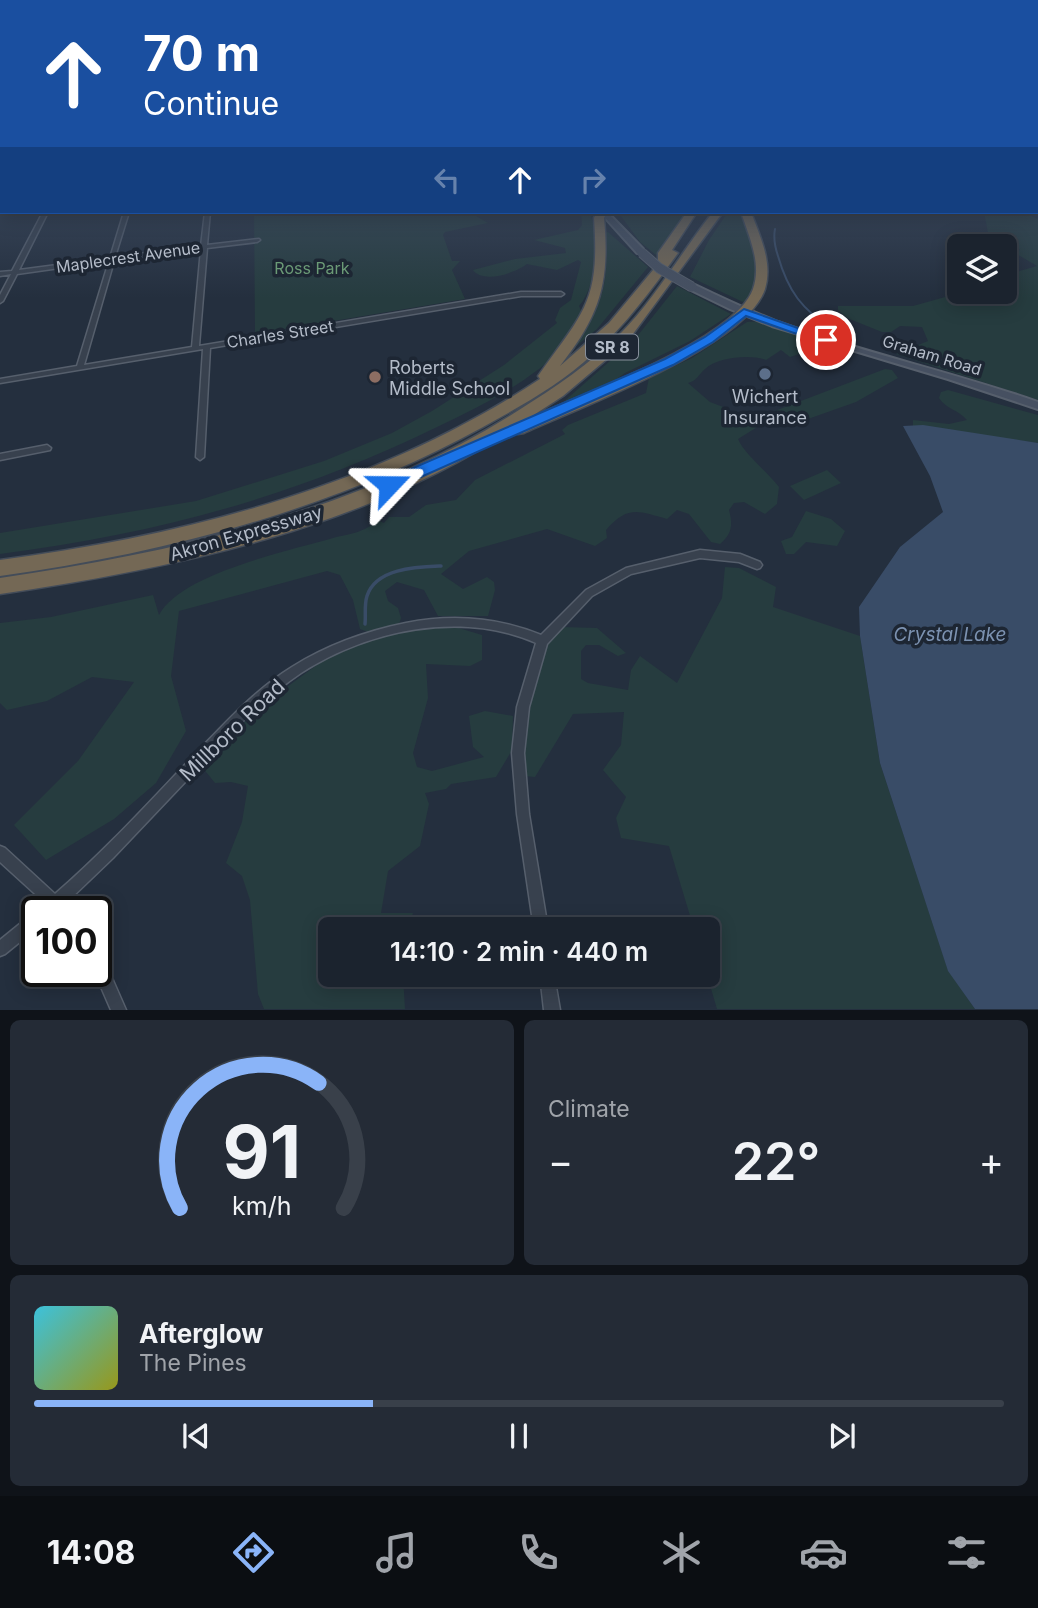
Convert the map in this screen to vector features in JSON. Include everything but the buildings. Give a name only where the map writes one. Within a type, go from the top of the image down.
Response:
[{"type":"highway","points":[[489,417],[542,379],[590,316],[598,295],[603,267],[599,218],[602,214]]},
{"type":"highway","points":[[661,267],[664,253],[690,214]]},
{"type":"highway","name":"Akron Expressway","points":[[0,568],[139,545],[251,515],[394,462],[489,417],[575,363],[615,327],[702,214]]},
{"type":"highway","name":"Akron Expressway","points":[[0,586],[106,570],[268,531],[398,481],[472,446],[518,421],[623,338],[716,214]]},
{"type":"highway","points":[[472,446],[552,415],[669,362],[709,340],[744,312],[758,292],[762,273],[762,260],[747,214]]},
{"type":"main road","name":"Graham Road","points":[[605,214],[659,268],[744,312],[1038,406]]},
{"type":"street","points":[[0,302],[44,214]]},
{"type":"street","points":[[80,368],[125,214]]},
{"type":"street","points":[[195,348],[206,214]]},
{"type":"street","name":"Maplecrest Avenue","points":[[0,274],[257,240]]},
{"type":"street","name":"Charles Street","points":[[0,381],[522,294],[561,294]]},
{"type":"street","points":[[200,457],[207,346]]},
{"type":"street","points":[[0,457],[47,448]]},
{"type":"street","points":[[539,917],[523,814],[518,753],[523,707],[542,641],[589,593],[629,571],[700,554],[740,558],[757,565]]},
{"type":"street","name":"Millboro Road","points":[[71,896],[257,701],[317,658],[393,631],[440,623],[498,626],[542,641]]},
{"type":"street","points":[[0,853],[49,896]]},
{"type":"street","points":[[0,949],[21,932]]},
{"type":"street","points":[[109,987],[120,1010]]},
{"type":"street","points":[[549,987],[552,1010]]},
{"type":"green space","name":"Ross Park","points":[[254,214],[476,214],[488,223],[445,232],[443,235],[452,261],[460,261],[452,270],[465,299],[255,334]]},
{"type":"green space","points":[[581,214],[590,214],[596,247],[590,286],[579,306],[583,315],[568,343],[554,357],[506,392],[381,453],[276,493],[223,509],[115,535],[0,554],[0,533],[196,501],[324,461],[392,433],[432,411],[504,365],[557,323],[555,320],[560,308],[571,300],[581,262],[578,260],[557,270],[527,264],[507,274],[491,277],[473,270],[515,259],[566,253],[565,248],[534,240],[578,230],[582,225]]},
{"type":"green space","points":[[619,214],[685,214],[656,255],[640,242]]},
{"type":"green space","points":[[727,214],[743,214],[751,235],[757,266],[748,300],[743,302],[690,277],[709,240]]},
{"type":"green space","points":[[984,214],[1027,214],[1038,219],[1038,400],[896,354],[928,341],[922,327],[900,326],[891,332],[882,332],[847,318],[838,310],[838,306],[913,306],[947,296],[947,304],[1017,304],[1017,272],[1037,266],[1017,254],[1020,250],[1017,248],[1017,234],[990,234]]},
{"type":"green space","points":[[608,232],[648,267],[597,329],[570,351],[589,322],[601,296],[606,268],[605,233]]},
{"type":"green space","points":[[677,286],[731,314],[690,341],[625,373],[602,389],[561,404],[635,339]]},
{"type":"green space","points":[[747,322],[758,322],[792,333],[812,345],[827,360],[824,361],[808,351],[790,357],[781,350],[766,360],[743,357],[726,359],[710,365],[688,383],[710,402],[726,408],[743,423],[885,369],[892,370],[898,378],[856,402],[791,425],[759,426],[738,439],[779,487],[777,504],[765,514],[744,502],[734,503],[729,510],[729,533],[720,544],[711,542],[689,514],[677,510],[667,519],[634,512],[627,513],[614,522],[606,530],[607,538],[595,546],[547,529],[469,551],[441,574],[463,589],[487,577],[494,582],[495,590],[488,616],[438,616],[424,590],[397,582],[385,591],[388,601],[398,608],[401,618],[397,630],[452,626],[482,635],[482,660],[470,666],[426,664],[428,698],[413,753],[417,767],[432,771],[484,757],[473,747],[469,716],[485,711],[513,716],[512,750],[496,777],[451,784],[446,789],[425,793],[429,804],[420,846],[388,871],[381,913],[413,913],[412,917],[318,917],[318,987],[404,987],[405,1009],[264,1009],[258,994],[250,900],[242,876],[226,863],[242,822],[248,786],[231,782],[215,783],[202,767],[222,742],[268,701],[329,656],[379,636],[360,629],[353,600],[340,575],[327,571],[179,611],[171,676],[186,731],[156,783],[114,819],[46,860],[14,825],[78,761],[134,682],[92,677],[47,701],[7,710],[0,703],[0,623],[51,617],[153,595],[159,615],[171,600],[211,576],[356,532],[377,520],[384,523],[389,517],[409,517],[426,505],[456,500],[475,480],[565,434],[562,430],[568,425],[646,393],[649,378],[692,358]]},
{"type":"green space","points":[[948,390],[1038,415],[1038,443],[913,426],[913,420],[949,424],[967,420],[939,398],[941,392]]},
{"type":"green space","points":[[827,470],[841,483],[804,500],[790,486]]},
{"type":"green space","points":[[806,511],[831,519],[845,531],[837,546],[806,542],[794,554],[786,554],[781,541],[792,537]]},
{"type":"green space","points":[[725,567],[739,568],[776,587],[773,607],[860,636],[880,763],[948,970],[975,1009],[717,1009],[711,987],[720,987],[720,917],[690,917],[669,846],[621,838],[616,818],[626,797],[603,770],[621,745],[624,712],[573,714],[535,777],[525,776],[529,702],[545,647],[554,631],[563,627],[597,628],[626,653],[618,656],[599,645],[586,645],[581,651],[581,679],[588,683],[628,690],[631,670],[640,656],[677,683],[722,598]]},
{"type":"water","name":"Crystal Lake","points":[[923,425],[1038,443],[1038,1009],[975,1009],[948,971],[880,763],[860,636],[859,607],[900,547],[943,512],[930,476],[903,426]]},
{"type":"waterway","points":[[775,229],[774,240],[786,279],[805,307],[833,329]]},
{"type":"waterway","points":[[365,624],[367,596],[379,580],[398,571],[441,566]]},
{"type":"place","name":"Wichert Insurance","points":[[765,374]]},
{"type":"place","name":"Roberts Middle School","points":[[375,377]]},
{"type":"route","points":[[389,485],[472,446],[552,415],[669,362],[709,340],[744,312],[826,340]]}]
